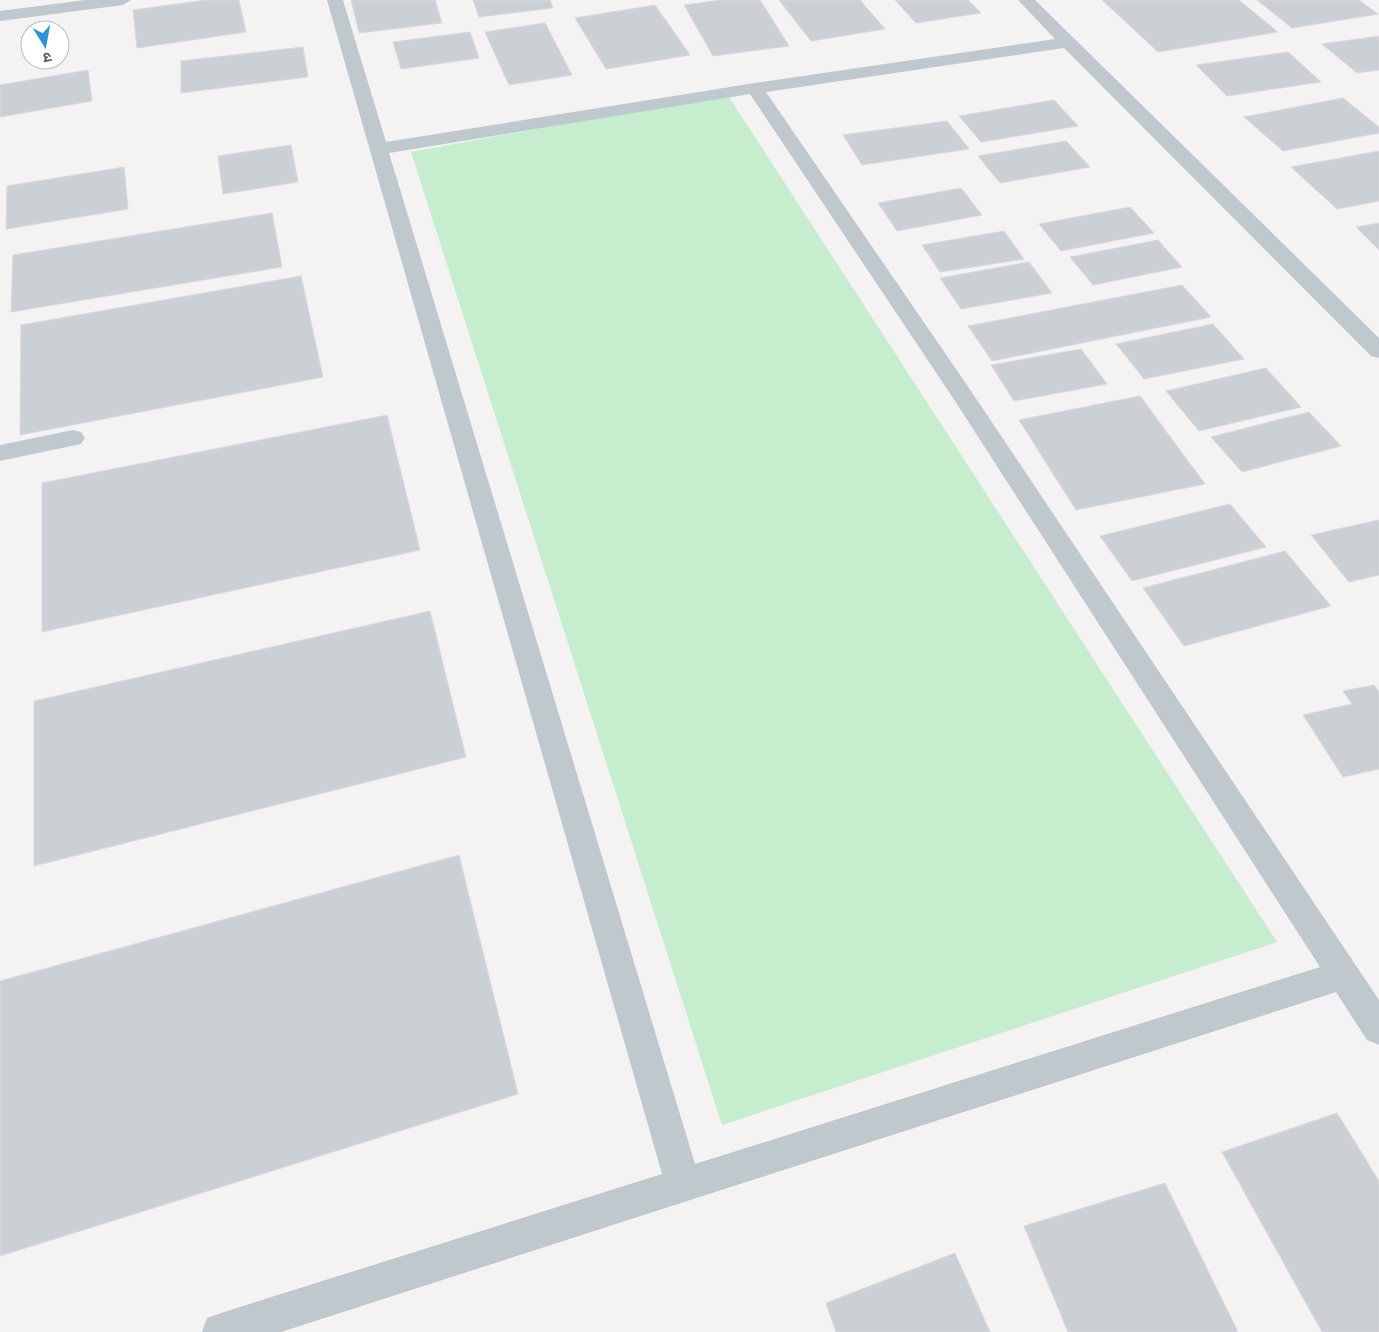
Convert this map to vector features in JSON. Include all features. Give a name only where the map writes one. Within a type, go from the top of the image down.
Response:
[{"type":"lane","points":[[0,16],[123,0]]},
{"type":"lane","points":[[335,0],[683,1185]]},
{"type":"lane","points":[[1026,0],[1379,351]]},
{"type":"lane","points":[[378,149],[755,88],[1067,42]]},
{"type":"lane","points":[[755,88],[963,396],[1379,1029]]},
{"type":"lane","points":[[0,452],[73,438]]},
{"type":"lane","points":[[221,1332],[1342,975]]},
{"type":"green space","points":[[727,94],[1277,942],[722,1125],[411,152]]},
{"type":"building","points":[[207,0],[239,0],[246,32],[137,48],[133,10]]},
{"type":"building","points":[[351,0],[435,0],[442,23],[359,33]]},
{"type":"building","points":[[473,0],[550,0],[553,8],[479,17]]},
{"type":"building","points":[[722,0],[760,0],[789,46],[713,56],[684,5]]},
{"type":"building","points":[[779,0],[860,0],[885,29],[811,41]]},
{"type":"building","points":[[895,0],[968,0],[981,13],[916,23]]},
{"type":"building","points":[[1102,0],[1239,0],[1278,32],[1158,52]]},
{"type":"building","points":[[1257,0],[1359,0],[1378,14],[1292,28]]},
{"type":"building","points":[[655,5],[690,55],[606,69],[575,18]]},
{"type":"building","points":[[545,23],[572,75],[509,85],[485,32]]},
{"type":"building","points":[[470,32],[479,58],[401,69],[393,42]]},
{"type":"building","points":[[1379,36],[1379,70],[1357,73],[1322,44]]},
{"type":"building","points":[[303,47],[308,77],[181,93],[181,61]]},
{"type":"building","points":[[1288,52],[1321,82],[1227,96],[1196,65]]},
{"type":"building","points":[[88,70],[92,101],[0,117],[0,85]]},
{"type":"building","points":[[1343,98],[1379,127],[1379,133],[1283,151],[1244,117]]},
{"type":"building","points":[[1054,100],[1078,126],[981,142],[959,116]]},
{"type":"building","points":[[947,121],[969,149],[862,165],[843,135]]},
{"type":"building","points":[[1066,141],[1090,167],[1000,183],[978,156]]},
{"type":"building","points":[[291,145],[298,182],[223,194],[218,156]]},
{"type":"building","points":[[1379,151],[1379,201],[1337,209],[1291,167]]},
{"type":"building","points":[[124,167],[128,209],[6,229],[7,186]]},
{"type":"building","points":[[961,188],[982,215],[897,231],[878,203]]},
{"type":"building","points":[[1130,207],[1154,233],[1061,251],[1039,224]]},
{"type":"building","points":[[272,213],[282,267],[11,312],[13,255]]},
{"type":"building","points":[[1379,223],[1379,250],[1356,227]]},
{"type":"building","points":[[1004,231],[1024,259],[940,272],[922,245]]},
{"type":"building","points":[[1158,240],[1182,267],[1093,285],[1070,257]]},
{"type":"building","points":[[1029,262],[1052,293],[961,309],[940,278]]},
{"type":"building","points":[[301,276],[323,377],[20,435],[21,325]]},
{"type":"building","points":[[1182,285],[1211,317],[992,361],[968,326]]},
{"type":"building","points":[[1213,324],[1244,359],[1144,379],[1116,344]]},
{"type":"building","points":[[1081,349],[1107,384],[1014,401],[991,365]]},
{"type":"building","points":[[1266,368],[1301,407],[1199,431],[1166,391]]},
{"type":"building","points":[[1140,396],[1205,484],[1076,510],[1019,420]]},
{"type":"building","points":[[1309,412],[1341,446],[1242,472],[1211,437]]},
{"type":"building","points":[[387,415],[420,550],[42,632],[42,483]]},
{"type":"building","points":[[1230,504],[1266,547],[1132,581],[1100,536]]},
{"type":"building","points":[[1379,520],[1379,575],[1349,582],[1311,535]]},
{"type":"building","points":[[1285,551],[1331,606],[1184,646],[1143,588]]},
{"type":"building","points":[[430,611],[466,757],[34,866],[34,701]]},
{"type":"building","points":[[1374,685],[1379,692],[1379,769],[1343,777],[1303,715],[1352,704],[1343,691]]},
{"type":"building","points":[[459,855],[518,1094],[0,1256],[0,981]]},
{"type":"building","points":[[1337,1113],[1379,1181],[1379,1332],[1322,1332],[1222,1152]]},
{"type":"building","points":[[1165,1183],[1238,1332],[1068,1332],[1024,1226]]},
{"type":"building","points":[[955,1253],[990,1332],[836,1332],[826,1303]]}]
